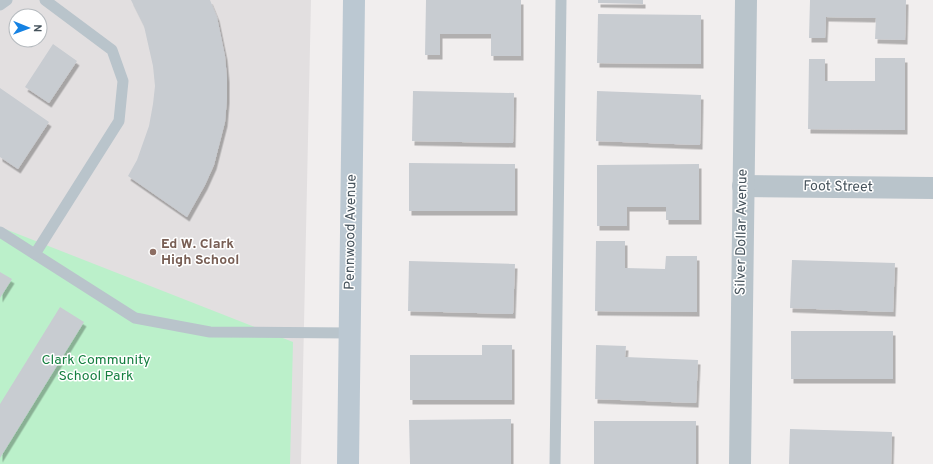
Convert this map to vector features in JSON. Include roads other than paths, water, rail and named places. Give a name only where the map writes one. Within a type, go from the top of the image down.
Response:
[{"type":"street","name":"Pennwood Avenue","points":[[348,464],[354,0]]},
{"type":"street","name":"Silver Dollar Avenue","points":[[740,464],[746,0]]},
{"type":"street","name":"Foot Street","points":[[743,186],[933,188]]},
{"type":"lane","points":[[0,5],[7,0]]},
{"type":"lane","points":[[35,254],[119,121],[123,81],[112,50],[45,0]]},
{"type":"lane","points":[[556,464],[561,0]]},
{"type":"lane","points":[[0,232],[134,318],[210,332],[350,333]]},
{"type":"place","name":"Ed W. Clark High School","points":[[153,252]]},
{"type":"park label","name":"Clark Community School Park","points":[[96,368]]}]
